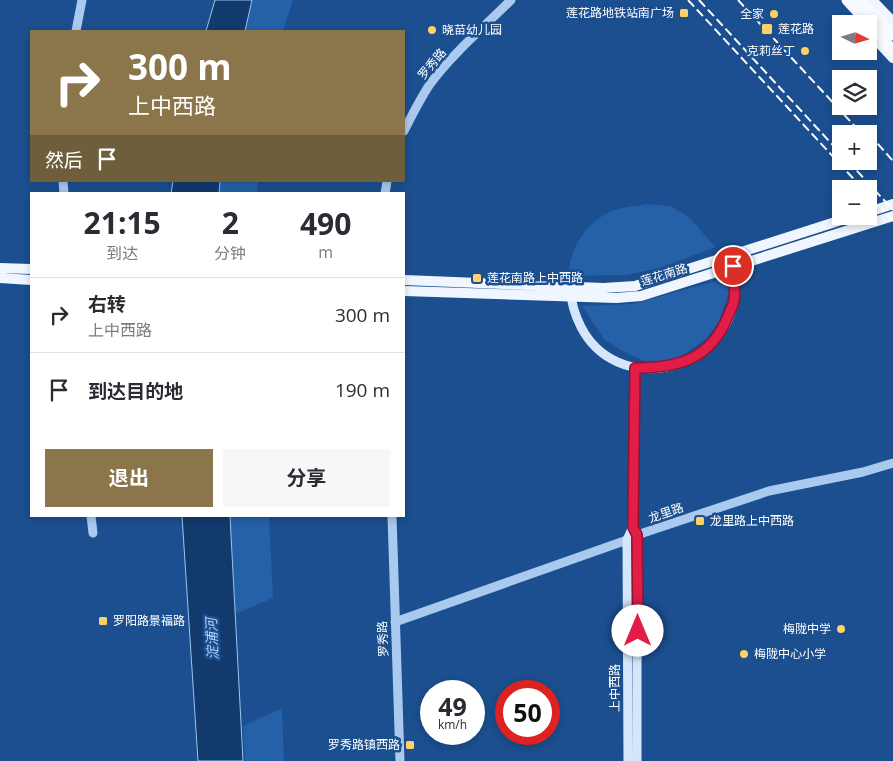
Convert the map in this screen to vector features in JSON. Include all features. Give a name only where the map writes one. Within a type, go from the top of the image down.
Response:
[{"type":"highway","points":[[846,0],[893,50]]},
{"type":"highway","points":[[860,0],[893,35]]},
{"type":"main road","points":[[841,0],[854,15]]},
{"type":"main road","points":[[872,0],[893,22]]},
{"type":"main road","points":[[878,41],[893,58]]},
{"type":"main road","points":[[877,209],[893,204]]},
{"type":"main road","name":"莲花南路","points":[[405,280],[571,291],[616,298],[641,296],[893,216]]},
{"type":"main road","name":"莲花南路","points":[[405,291],[571,291],[635,286],[832,223]]},
{"type":"main road","points":[[571,291],[575,316],[587,338],[602,354],[635,368],[672,366],[700,354],[714,341],[723,329],[734,302],[733,266]]},
{"type":"main road","points":[[0,268],[30,269]]},
{"type":"main road","points":[[0,278],[30,280]]},
{"type":"main road","name":"上中西路","points":[[635,368],[637,761]]},
{"type":"main road","name":"上中西路","points":[[628,761],[627,540],[635,531]]},
{"type":"street","points":[[76,30],[82,0]]},
{"type":"street","name":"罗秀路","points":[[405,129],[416,107],[446,63],[511,0]]},
{"type":"street","name":"龙里路","points":[[635,531],[769,491],[863,472],[893,463]]},
{"type":"street","points":[[91,517],[92,533]]},
{"type":"street","name":"罗秀路","points":[[392,517],[400,761]]},
{"type":"street","points":[[395,622],[627,540]]},
{"type":"shaded area","points":[[252,0],[293,0],[283,30],[245,30]]},
{"type":"shaded area","points":[[220,182],[258,182],[257,192],[219,192]]},
{"type":"shaded area","points":[[647,204],[670,206],[689,217],[715,247],[660,268],[626,275],[568,276],[575,248],[585,231],[592,224],[613,211]]},
{"type":"shaded area","points":[[723,279],[731,286],[719,321],[706,339],[680,357],[662,361],[644,361],[622,351],[604,339],[582,306],[633,304]]},
{"type":"shaded area","points":[[230,517],[269,517],[273,598],[235,614]]},
{"type":"shaded area","points":[[282,708],[284,761],[245,761],[243,726]]},
{"type":"water","points":[[215,0],[252,0],[245,30],[206,30]]},
{"type":"water","points":[[173,182],[220,182],[219,192],[171,192]]},
{"type":"water","name":"淀浦河","points":[[182,517],[230,517],[243,761],[198,761]]},
{"type":"railway","points":[[688,0],[855,180]]},
{"type":"railway","points":[[699,0],[832,144]]},
{"type":"railway","points":[[738,0],[854,125]]},
{"type":"railway","points":[[877,143],[893,161]]},
{"type":"railway","points":[[856,170],[893,210]]},
{"type":"railway","points":[[877,204],[893,221]]},
{"type":"place","name":"莲花路地铁站南广场","points":[[684,13]]},
{"type":"place","name":"全家","points":[[774,14]]},
{"type":"place","name":"莲花路","points":[[767,29]]},
{"type":"place","name":"晓苗幼儿园","points":[[432,30]]},
{"type":"place","name":"克莉丝丁","points":[[805,51]]},
{"type":"place","name":"莲花南路上中西路","points":[[477,278]]},
{"type":"place","name":"龙里路上中西路","points":[[700,521]]},
{"type":"place","name":"罗阳路景福路","points":[[103,621]]},
{"type":"place","name":"梅陇中学","points":[[841,629]]},
{"type":"place","name":"梅陇中心小学","points":[[744,654]]},
{"type":"place","name":"罗秀路镇西路","points":[[410,745]]},
{"type":"route","points":[[638,631],[637,535],[633,527],[635,368],[672,366],[687,361],[700,354],[714,341],[723,329],[734,302],[733,266]]}]
